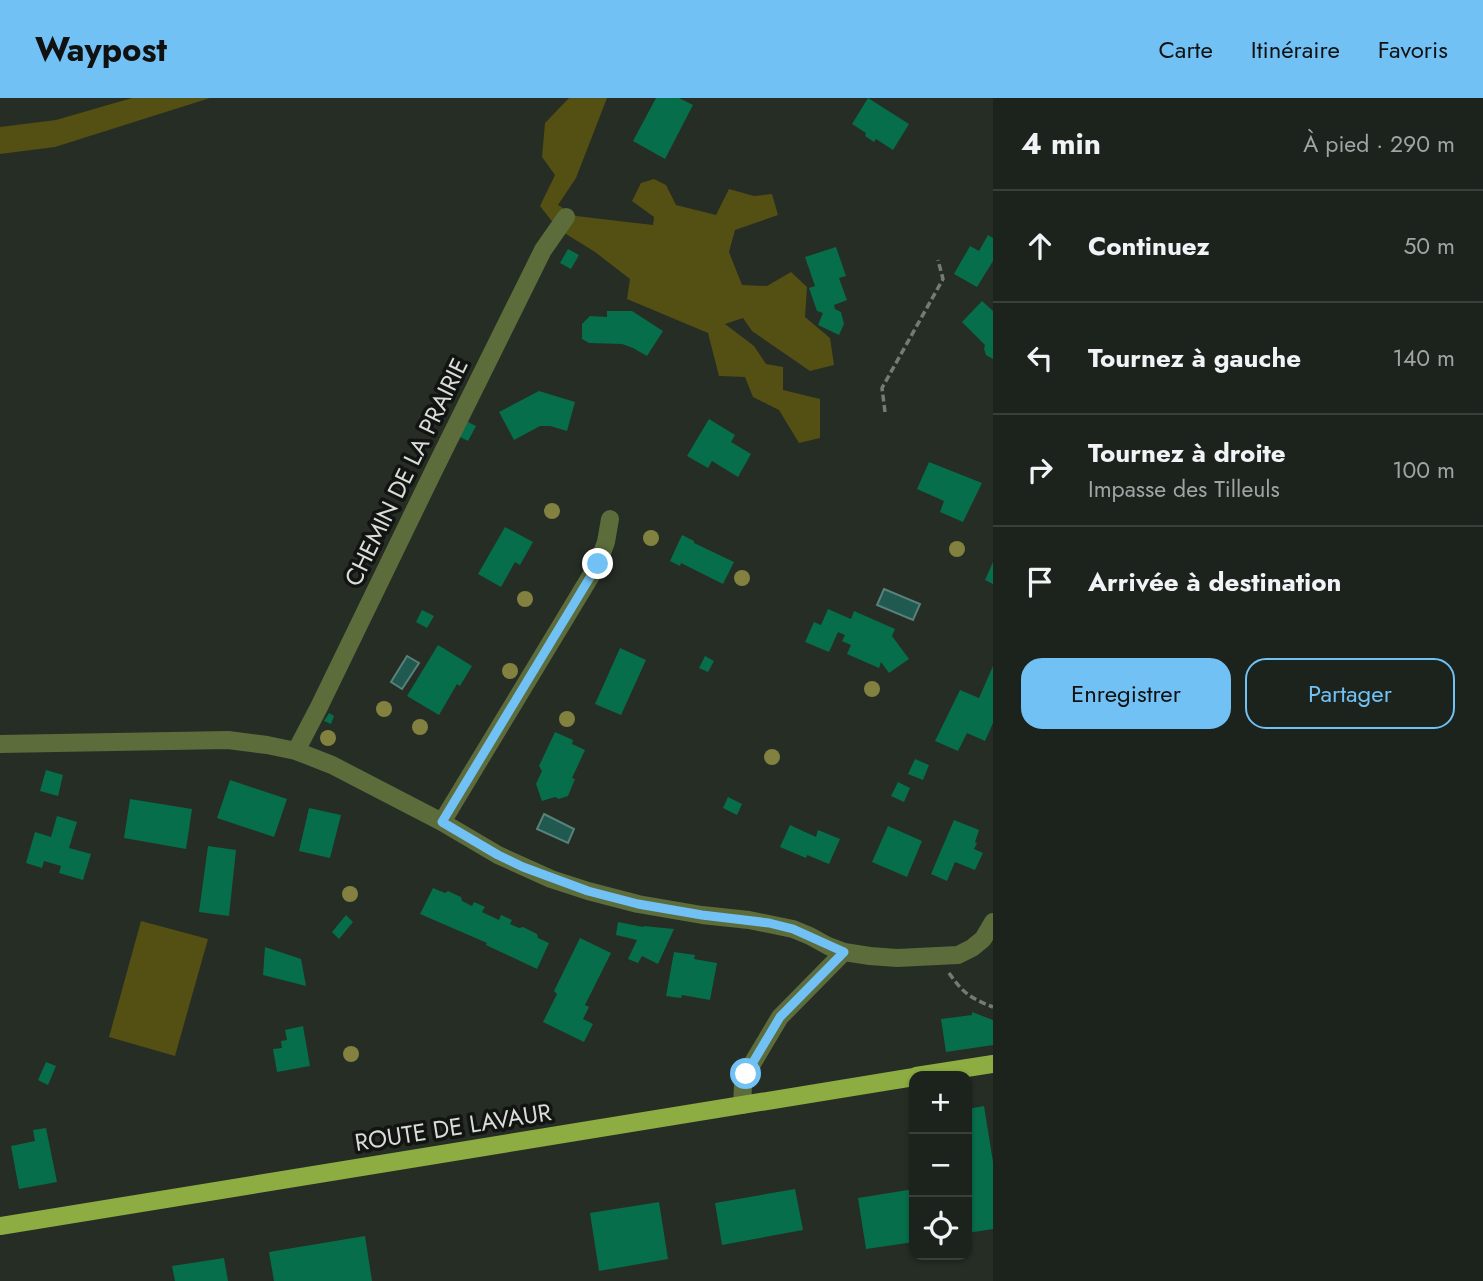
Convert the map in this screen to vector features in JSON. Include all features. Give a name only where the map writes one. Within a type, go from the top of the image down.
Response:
[{"type":"main road","name":"ROUTE DE LAVAUR","points":[[945,1071],[993,1063]]},
{"type":"main road","name":"ROUTE DE LAVAUR","points":[[0,1226],[909,1077]]},
{"type":"street","name":"CHEMIN DE LA PRAIRIE","points":[[296,751],[543,250],[566,218]]},
{"type":"street","points":[[442,822],[598,564],[610,519]]},
{"type":"street","points":[[0,744],[228,740],[296,751],[332,765],[523,867],[588,891],[638,904],[769,923],[793,929],[844,952],[897,958],[958,955],[983,939],[993,922]]},
{"type":"street","points":[[742,1105],[746,1074],[780,1017],[844,952]]},
{"type":"path","points":[[885,412],[883,388],[943,279],[938,260]]},
{"type":"path","points":[[937,957],[971,999],[993,1007]]},
{"type":"shaded area","points":[[132,98],[210,98],[55,147],[0,154],[0,127],[56,120]]},
{"type":"shaded area","points":[[569,98],[607,98],[576,178],[558,205],[576,216],[653,225],[654,217],[632,201],[641,183],[654,179],[666,185],[676,205],[716,215],[729,189],[754,196],[772,194],[778,215],[735,230],[729,252],[742,285],[767,286],[791,272],[807,287],[805,317],[830,338],[834,365],[810,371],[752,331],[743,318],[725,324],[754,346],[766,364],[783,367],[783,390],[820,399],[820,438],[799,443],[779,410],[753,397],[745,377],[719,376],[708,333],[627,299],[630,279],[595,252],[558,229],[540,206],[555,175],[542,157],[545,123]]},
{"type":"shaded area","points":[[141,921],[208,939],[175,1056],[109,1037]]},
{"type":"water","points":[[884,589],[920,604],[913,620],[877,605]]},
{"type":"water","points":[[407,656],[419,663],[402,689],[391,682]]},
{"type":"water","points":[[544,814],[574,829],[568,843],[537,829]]},
{"type":"building","points":[[656,98],[679,98],[693,105],[665,159],[633,141]]},
{"type":"building","points":[[868,98],[909,124],[893,150],[876,139],[874,142],[852,124]]},
{"type":"building","points":[[988,235],[993,238],[993,261],[977,287],[954,274],[970,246],[979,251]]},
{"type":"building","points":[[836,247],[846,276],[839,278],[847,300],[834,305],[835,309],[841,312],[844,324],[839,335],[818,325],[823,313],[817,311],[809,288],[815,286],[805,257]]},
{"type":"building","points":[[568,249],[579,255],[571,269],[560,263]]},
{"type":"building","points":[[982,301],[993,311],[993,359],[986,355],[985,345],[962,322]]},
{"type":"building","points":[[607,311],[632,311],[663,331],[647,356],[622,344],[589,343],[582,339],[582,324],[590,316],[607,317]]},
{"type":"building","points":[[539,391],[575,402],[567,431],[540,426],[514,440],[499,412]]},
{"type":"building","points":[[709,419],[735,435],[731,442],[751,454],[738,477],[712,461],[708,468],[687,456]]},
{"type":"building","points":[[466,421],[476,426],[468,441],[458,436]]},
{"type":"building","points":[[929,462],[982,483],[963,522],[940,512],[944,501],[917,489]]},
{"type":"building","points":[[505,527],[533,542],[520,565],[515,562],[501,587],[478,574]]},
{"type":"building","points":[[682,535],[734,562],[723,584],[681,563],[680,566],[670,561]]},
{"type":"building","points":[[993,562],[993,584],[985,580]]},
{"type":"building","points":[[828,609],[851,619],[854,611],[895,629],[892,636],[909,659],[889,673],[881,662],[879,668],[847,654],[851,645],[842,641],[845,635],[838,632],[829,652],[805,642],[814,622],[821,625]]},
{"type":"building","points":[[422,610],[434,616],[427,628],[416,622]]},
{"type":"building","points":[[438,645],[472,666],[460,686],[457,684],[439,715],[407,696]]},
{"type":"building","points":[[620,648],[646,660],[621,715],[595,704]]},
{"type":"building","points":[[705,656],[714,661],[708,672],[699,668]]},
{"type":"building","points":[[993,666],[993,723],[985,741],[967,733],[958,751],[935,741],[960,690],[979,698]]},
{"type":"building","points":[[329,713],[334,716],[331,724],[324,721]]},
{"type":"building","points":[[555,732],[573,740],[572,744],[585,750],[572,778],[575,779],[568,796],[542,801],[536,784],[542,771],[539,766]]},
{"type":"building","points":[[915,759],[929,765],[923,780],[908,774]]},
{"type":"building","points":[[46,770],[63,775],[58,796],[40,791]]},
{"type":"building","points":[[230,780],[287,799],[274,837],[217,818]]},
{"type":"building","points":[[898,782],[910,788],[904,802],[891,796]]},
{"type":"building","points":[[728,797],[742,804],[737,815],[723,808]]},
{"type":"building","points":[[130,799],[192,809],[186,849],[124,838]]},
{"type":"building","points":[[309,808],[341,815],[330,858],[299,851]]},
{"type":"building","points":[[57,816],[77,822],[69,848],[91,854],[83,880],[59,873],[61,866],[44,861],[42,868],[26,863],[35,832],[51,837]]},
{"type":"building","points":[[954,820],[979,830],[974,849],[983,853],[975,870],[955,862],[947,881],[931,874]]},
{"type":"building","points":[[790,825],[816,837],[818,830],[840,839],[829,864],[780,847]]},
{"type":"building","points":[[888,826],[922,841],[907,877],[872,862]]},
{"type":"building","points":[[208,846],[236,850],[229,916],[199,912]]},
{"type":"building","points":[[433,888],[461,897],[462,901],[472,906],[474,902],[485,907],[482,912],[499,920],[501,915],[512,920],[510,924],[523,927],[549,943],[537,969],[486,945],[487,943],[420,914]]},
{"type":"building","points":[[346,915],[353,922],[339,939],[332,932]]},
{"type":"building","points":[[618,922],[674,929],[658,964],[642,956],[638,963],[628,959],[637,940],[616,935]]},
{"type":"building","points":[[580,938],[611,953],[585,1005],[589,1007],[583,1019],[593,1024],[584,1042],[543,1022],[557,994],[554,991]]},
{"type":"building","points":[[265,947],[301,959],[306,986],[263,975]]},
{"type":"building","points":[[674,952],[695,955],[694,959],[717,963],[710,1000],[682,995],[681,998],[666,996]]},
{"type":"building","points":[[972,1012],[993,1020],[993,1045],[946,1052],[941,1019],[972,1015]]},
{"type":"building","points":[[303,1026],[310,1066],[277,1072],[273,1049],[282,1048],[281,1041],[287,1040],[285,1030]]},
{"type":"building","points":[[46,1062],[56,1066],[48,1085],[38,1080]]},
{"type":"building","points":[[984,1106],[993,1162],[993,1229],[972,1232],[972,1134],[972,1108]]},
{"type":"building","points":[[46,1128],[57,1182],[19,1189],[11,1146],[35,1141],[33,1130]]},
{"type":"building","points":[[795,1189],[803,1230],[722,1245],[715,1203]]},
{"type":"building","points":[[909,1190],[909,1243],[866,1249],[858,1198]]},
{"type":"building","points":[[659,1202],[668,1259],[599,1271],[590,1213]]},
{"type":"building","points":[[365,1236],[372,1281],[274,1281],[269,1252]]},
{"type":"building","points":[[224,1258],[228,1281],[175,1281],[172,1266]]},
{"type":"route","points":[[598,564],[442,822],[523,867],[588,891],[638,904],[769,923],[793,929],[844,952],[780,1017],[746,1074]]}]
